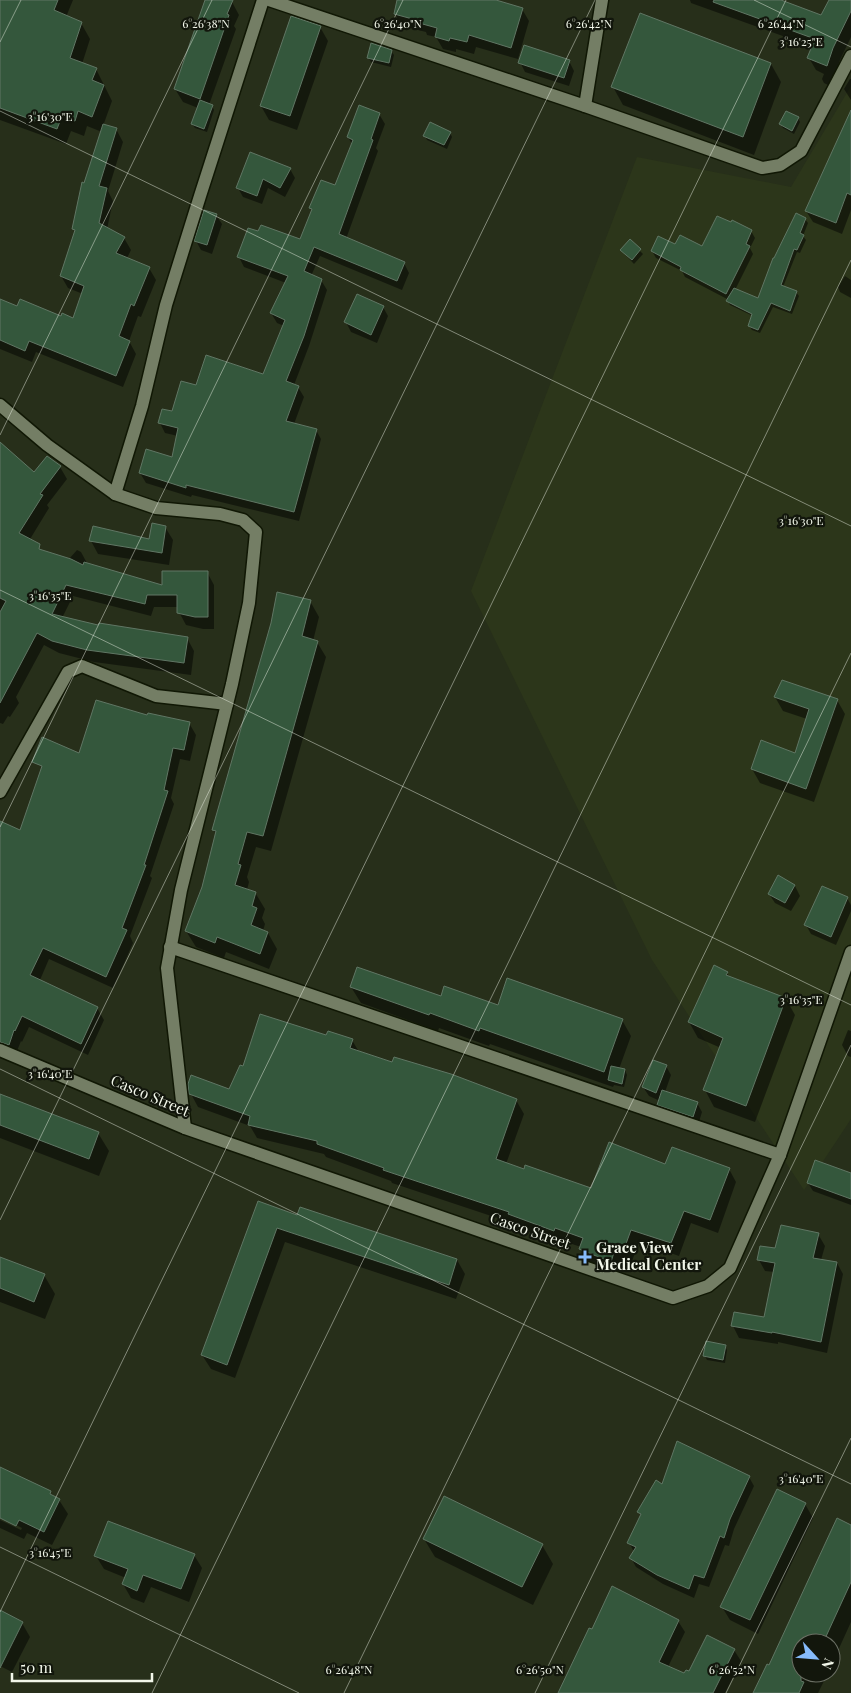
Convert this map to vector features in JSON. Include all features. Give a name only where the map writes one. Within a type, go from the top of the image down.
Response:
[{"type":"street","points":[[115,494],[142,406],[169,296],[263,0]]},
{"type":"street","points":[[269,0],[585,106],[762,168],[780,165],[801,151],[851,56]]},
{"type":"street","points":[[585,106],[602,0]]},
{"type":"street","points":[[0,405],[47,445],[115,494],[156,508],[220,514],[243,520],[256,532],[249,602],[227,704],[182,890],[167,968],[185,1128]]},
{"type":"street","points":[[0,792],[68,672],[82,666],[156,696],[227,704]]},
{"type":"street","points":[[170,947],[780,1155]]},
{"type":"street","name":"Casco Street","points":[[0,1050],[185,1128],[672,1298],[708,1286],[730,1268],[780,1155],[851,952]]},
{"type":"shaded area","points":[[851,86],[851,1119],[804,1190],[652,960],[471,591],[637,157],[791,187]]},
{"type":"building","points":[[0,0],[58,0],[54,10],[82,22],[70,58],[97,68],[92,80],[104,85],[92,117],[78,111],[75,121],[62,116],[57,129],[0,108]]},
{"type":"building","points":[[205,0],[233,0],[200,99],[174,89]]},
{"type":"building","points":[[397,0],[496,0],[523,8],[511,48],[469,35],[467,42],[450,38],[449,41],[435,37],[437,28],[394,14]]},
{"type":"building","points":[[714,0],[781,0],[821,15],[829,0],[851,0],[851,11],[833,48],[827,66],[807,58],[815,39],[713,2]]},
{"type":"building","points":[[640,13],[771,63],[743,137],[611,87]]},
{"type":"building","points":[[291,16],[321,26],[290,116],[260,106]]},
{"type":"building","points":[[371,43],[392,50],[389,63],[367,58]]},
{"type":"building","points":[[524,45],[570,60],[564,78],[518,63]]},
{"type":"building","points":[[200,100],[213,105],[204,129],[191,124]]},
{"type":"building","points":[[359,105],[380,113],[371,139],[373,140],[339,234],[405,262],[397,281],[314,247],[304,271],[322,279],[304,336],[286,381],[299,386],[286,421],[317,429],[294,512],[186,485],[186,488],[139,473],[146,449],[172,457],[178,428],[158,423],[162,409],[172,411],[181,381],[196,385],[206,355],[263,374],[285,320],[270,313],[288,276],[237,257],[248,228],[258,231],[261,225],[300,239],[312,209],[309,208],[321,180],[335,185],[353,140],[347,137]]},
{"type":"building","points":[[851,110],[851,195],[847,193],[836,223],[805,211]]},
{"type":"building","points":[[786,111],[799,117],[792,131],[779,124]]},
{"type":"building","points":[[430,122],[451,132],[444,145],[423,136]]},
{"type":"building","points":[[103,124],[117,128],[99,186],[107,188],[99,223],[125,237],[116,253],[150,267],[134,306],[131,304],[119,336],[130,341],[116,376],[29,341],[25,351],[0,340],[0,299],[17,306],[20,299],[61,316],[62,313],[73,318],[84,286],[60,276],[75,230],[72,229],[82,182],[84,183]]},
{"type":"building","points":[[250,152],[291,168],[280,188],[263,179],[257,196],[236,188]]},
{"type":"building","points":[[204,210],[217,214],[207,245],[194,241]]},
{"type":"building","points":[[796,213],[806,218],[800,233],[804,235],[797,250],[794,249],[781,285],[797,291],[790,311],[771,303],[758,330],[748,326],[752,314],[726,301],[734,288],[758,298],[773,258]]},
{"type":"building","points":[[717,216],[731,222],[732,220],[752,230],[746,244],[750,246],[726,294],[680,270],[681,267],[651,251],[658,236],[675,244],[680,235],[702,246]]},
{"type":"building","points":[[630,239],[641,249],[632,260],[620,250]]},
{"type":"building","points":[[357,294],[384,306],[371,335],[344,322]]},
{"type":"building","points":[[0,442],[34,472],[47,456],[61,466],[40,494],[43,495],[19,533],[40,544],[39,549],[71,559],[83,565],[84,562],[162,585],[162,571],[208,571],[208,617],[195,617],[177,613],[177,595],[147,595],[145,604],[66,585],[52,614],[98,625],[99,623],[188,637],[184,663],[87,650],[52,641],[37,633],[0,703],[0,612],[6,601],[0,598]]},
{"type":"building","points":[[152,523],[166,526],[162,553],[89,541],[93,526],[149,539]]},
{"type":"building","points":[[277,592],[311,600],[302,636],[318,641],[263,836],[247,832],[238,864],[241,865],[235,885],[256,892],[252,906],[257,908],[251,925],[268,932],[260,954],[217,937],[215,943],[185,931],[202,887],[216,831],[212,830],[271,623]]},
{"type":"building","points":[[782,680],[838,699],[806,789],[751,769],[761,740],[795,753],[809,709],[774,697]]},
{"type":"building","points":[[96,700],[147,715],[148,713],[190,722],[184,750],[173,748],[164,790],[168,791],[144,865],[146,865],[122,928],[127,930],[106,977],[43,948],[30,975],[98,1007],[81,1044],[22,1016],[14,1030],[9,1045],[0,1042],[0,821],[20,830],[42,766],[32,762],[42,737],[79,753]]},
{"type":"building","points":[[778,875],[795,885],[785,903],[768,894]]},
{"type":"building","points":[[822,886],[848,897],[831,937],[804,925]]},
{"type":"building","points":[[714,965],[728,972],[726,975],[786,998],[746,1106],[703,1090],[723,1038],[688,1022]]},
{"type":"building","points":[[357,967],[441,996],[444,986],[498,1005],[507,978],[623,1019],[604,1072],[480,1028],[479,1031],[350,987]]},
{"type":"building","points":[[260,1014],[326,1035],[328,1031],[353,1039],[350,1048],[392,1062],[394,1057],[451,1074],[517,1099],[496,1159],[524,1169],[525,1165],[591,1188],[609,1142],[665,1164],[672,1147],[730,1168],[710,1220],[684,1211],[671,1243],[631,1230],[623,1252],[615,1249],[611,1262],[579,1249],[583,1238],[555,1228],[554,1231],[508,1214],[509,1212],[383,1170],[384,1168],[317,1144],[317,1141],[248,1125],[250,1116],[189,1094],[188,1084],[191,1075],[229,1089],[240,1065],[243,1066]]},
{"type":"building","points":[[653,1060],[667,1065],[656,1093],[642,1087]]},
{"type":"building","points":[[611,1066],[625,1069],[622,1084],[608,1080]]},
{"type":"building","points":[[662,1090],[698,1102],[693,1117],[657,1105]]},
{"type":"building","points":[[0,1094],[99,1132],[89,1159],[0,1125]]},
{"type":"building","points":[[815,1160],[851,1173],[851,1199],[807,1183]]},
{"type":"building","points":[[258,1201],[297,1215],[300,1207],[457,1259],[449,1285],[277,1228],[227,1365],[201,1355]]},
{"type":"building","points":[[781,1225],[819,1233],[813,1258],[837,1262],[821,1342],[731,1326],[734,1312],[764,1317],[775,1263],[757,1260],[760,1246],[775,1248]]},
{"type":"building","points":[[0,1257],[45,1274],[34,1302],[0,1288]]},
{"type":"building","points":[[706,1341],[726,1345],[723,1360],[703,1356]]},
{"type":"building","points":[[677,1441],[750,1476],[730,1519],[724,1538],[720,1536],[704,1578],[694,1575],[689,1589],[657,1575],[629,1558],[636,1547],[627,1543],[641,1514],[637,1512],[656,1480],[662,1484]]},
{"type":"building","points":[[0,1467],[51,1491],[50,1494],[60,1499],[44,1532],[19,1520],[16,1526],[0,1518]]},
{"type":"building","points":[[777,1489],[806,1503],[750,1620],[720,1607]]},
{"type":"building","points":[[444,1496],[543,1544],[522,1587],[423,1539]]},
{"type":"building","points":[[837,1518],[851,1525],[851,1582],[828,1633],[791,1633],[791,1683],[804,1683],[799,1693],[753,1693],[767,1664],[769,1665]]},
{"type":"building","points":[[108,1521],[195,1554],[181,1589],[143,1575],[137,1591],[122,1584],[128,1569],[94,1556]]},
{"type":"building","points":[[612,1586],[679,1620],[659,1662],[684,1673],[686,1670],[689,1671],[707,1635],[735,1649],[713,1693],[558,1693],[589,1628],[592,1629]]},
{"type":"building","points":[[0,1610],[23,1622],[0,1668]]},
{"type":"place","name":"Grace View Medical Center","points":[[585,1257]]}]
